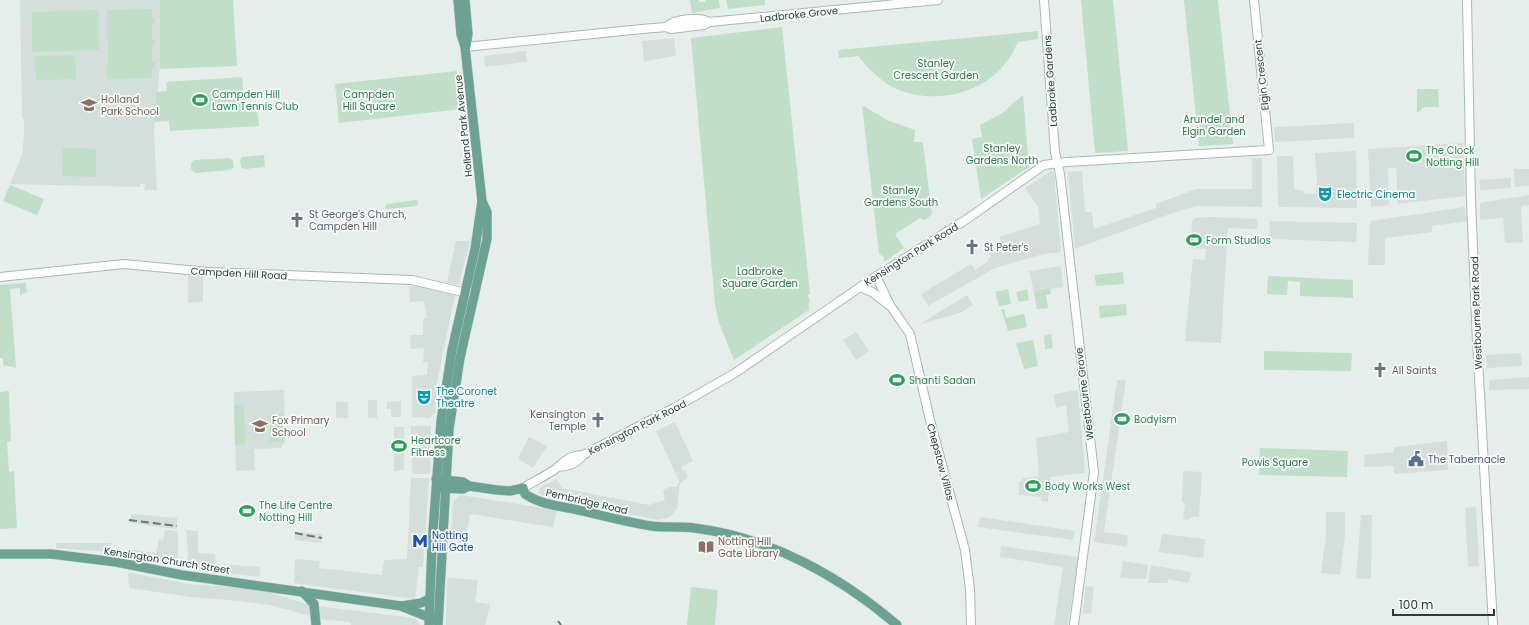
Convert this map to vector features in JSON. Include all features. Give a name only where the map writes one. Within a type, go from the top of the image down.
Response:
[{"type":"main road","name":"Holland Park Avenue","points":[[458,0],[461,34],[465,47],[482,201],[483,224]]},
{"type":"main road","name":"Holland Park Avenue","points":[[465,0],[468,34],[465,47]]},
{"type":"main road","name":"Ladbroke Grove","points":[[465,47],[666,27],[671,22],[688,20],[704,19],[709,22],[938,0]]},
{"type":"main road","name":"Ladbroke Gardens","points":[[1044,0],[1057,163]]},
{"type":"main road","name":"Elgin Crescent","points":[[1254,0],[1269,150]]},
{"type":"main road","name":"Westbourne Park Road","points":[[1468,0],[1471,200],[1477,342],[1493,625]]},
{"type":"main road","name":"Kensington Park Road","points":[[523,488],[558,467],[565,459],[574,455],[583,455],[701,393],[735,373],[876,276],[967,219],[1044,165],[1269,150]]},
{"type":"main road","name":"Westbourne Grove","points":[[1057,163],[1094,472],[1074,625]]},
{"type":"main road","points":[[438,623],[446,484],[454,390],[485,249],[483,224]]},
{"type":"main road","points":[[429,621],[436,483],[444,399],[464,292],[483,224]]},
{"type":"main road","name":"Campden Hill Road","points":[[0,277],[124,264],[216,272],[412,280],[464,292]]},
{"type":"main road","name":"Chepstow Villas","points":[[876,276],[890,305],[910,334],[930,420],[965,550],[970,589],[970,625]]},
{"type":"main road","points":[[464,292],[471,292],[476,287]]},
{"type":"main road","name":"Chepstow Villas","points":[[860,287],[872,292],[890,305]]},
{"type":"main road","points":[[436,483],[446,484],[463,490],[469,486],[510,491],[523,488]]},
{"type":"main road","name":"Pembridge Road","points":[[523,488],[525,494],[546,503],[653,526],[683,527],[740,538],[780,550],[840,582],[896,625]]},
{"type":"main road","name":"Kensington Church Street","points":[[0,554],[51,554],[182,575],[401,606],[429,621],[438,623]]},
{"type":"main road","points":[[302,591],[314,604],[316,625]]},
{"type":"main road","points":[[314,604],[317,600],[331,596]]},
{"type":"main road","points":[[401,606],[421,603],[429,600]]},
{"type":"shaded area","name":"Holland Park School","points":[[20,0],[160,0],[161,55],[154,132],[157,190],[144,190],[145,184],[140,184],[140,187],[10,184],[22,155],[24,135],[24,119],[22,119]]},
{"type":"shaded area","points":[[674,38],[676,56],[644,61],[642,41]]},
{"type":"shaded area","points":[[526,51],[527,62],[485,67],[484,56]]},
{"type":"shaded area","points":[[1354,123],[1354,138],[1275,142],[1274,127]]},
{"type":"shaded area","points":[[1463,143],[1465,196],[1398,204],[1396,168],[1388,168],[1389,205],[1371,207],[1368,149]]},
{"type":"shaded area","points":[[1356,151],[1357,208],[1278,207],[1277,156],[1293,156],[1294,189],[1304,191],[1304,194],[1315,194],[1317,181],[1315,153]]},
{"type":"shaded area","points":[[1252,158],[1262,158],[1262,207],[1196,206],[1075,248],[1068,172],[1082,171],[1085,212],[1092,212],[1094,229],[1156,208],[1156,204],[1196,189],[1252,189]]},
{"type":"shaded area","points":[[1514,169],[1529,169],[1529,186],[1515,187]]},
{"type":"shaded area","points":[[1051,171],[1054,173],[1061,252],[1043,254],[995,268],[928,306],[921,294],[971,264],[975,270],[989,261],[987,259],[991,257],[988,251],[1002,244],[999,237],[1040,224],[1038,207],[1025,188]]},
{"type":"shaded area","points":[[1511,178],[1511,188],[1480,190],[1479,180]]},
{"type":"shaded area","points":[[1529,195],[1529,205],[1521,206],[1523,242],[1505,243],[1503,218],[1480,220],[1480,203]]},
{"type":"shaded area","points":[[1465,207],[1467,221],[1432,226],[1432,232],[1385,238],[1385,265],[1368,265],[1371,221]]},
{"type":"shaded area","points":[[1211,217],[1257,219],[1257,229],[1228,228],[1221,343],[1185,341],[1193,259],[1205,260],[1206,249],[1191,248],[1192,221],[1195,218]]},
{"type":"shaded area","points":[[1270,221],[1357,223],[1356,242],[1269,239]]},
{"type":"shaded area","points":[[456,241],[470,241],[459,285],[447,282]]},
{"type":"shaded area","points":[[1061,266],[1063,287],[1034,292],[1029,271]]},
{"type":"shaded area","points":[[188,275],[203,277],[203,302],[188,303]]},
{"type":"shaded area","points":[[409,286],[418,286],[455,295],[437,381],[435,412],[430,418],[412,417],[412,376],[427,375],[428,362],[423,362],[424,348],[411,349],[410,335],[423,335],[423,319],[427,318],[424,301],[410,302]]},
{"type":"shaded area","points":[[967,295],[973,305],[960,313],[920,324]]},
{"type":"shaded area","points":[[856,332],[869,351],[856,360],[843,340]]},
{"type":"shaded area","points":[[1521,353],[1522,366],[1487,368],[1486,355]]},
{"type":"shaded area","points":[[1529,377],[1529,389],[1489,390],[1489,380]]},
{"type":"shaded area","points":[[1117,380],[1126,380],[1104,532],[1128,535],[1127,547],[1094,542]]},
{"type":"shaded area","name":"Fox Primary School","points":[[284,390],[285,443],[282,445],[282,448],[254,449],[255,470],[236,471],[234,392]]},
{"type":"shaded area","points":[[1078,390],[1085,473],[1050,477],[1048,502],[1041,501],[1041,497],[1019,495],[1019,482],[1022,481],[1022,479],[1039,476],[1036,438],[1069,432],[1066,405],[1056,408],[1054,394]]},
{"type":"shaded area","points":[[368,400],[377,400],[377,418],[368,418]]},
{"type":"shaded area","points":[[401,401],[401,417],[391,417],[391,409],[387,409],[387,402]]},
{"type":"shaded area","points":[[336,402],[348,402],[348,418],[336,418]]},
{"type":"shaded area","points":[[675,422],[693,461],[681,467],[683,471],[685,470],[688,477],[680,483],[677,508],[670,517],[659,520],[547,497],[538,493],[540,487],[557,479],[562,488],[649,505],[665,500],[663,490],[670,487],[677,487],[679,481],[676,475],[682,471],[676,474],[656,431]]},
{"type":"shaded area","points":[[411,426],[431,426],[430,474],[412,474]]},
{"type":"shaded area","points":[[394,427],[404,427],[404,470],[394,471]]},
{"type":"shaded area","points":[[529,437],[547,446],[533,468],[518,459]]},
{"type":"shaded area","points":[[1447,441],[1448,470],[1394,474],[1394,466],[1364,467],[1365,455],[1394,452],[1394,447]]},
{"type":"shaded area","points":[[1183,471],[1202,472],[1199,517],[1192,517],[1187,520],[1183,519],[1185,503],[1182,502]]},
{"type":"shaded area","points":[[411,478],[429,478],[423,567],[419,567],[415,599],[294,583],[295,559],[320,561],[319,568],[382,575],[384,560],[407,559]]},
{"type":"shaded area","points":[[460,495],[557,510],[553,527],[470,514],[467,533],[451,531],[453,502]]},
{"type":"shaded area","points":[[1476,507],[1479,566],[1468,567],[1465,508]]},
{"type":"shaded area","points":[[1326,512],[1345,512],[1345,537],[1340,575],[1321,573],[1326,535]]},
{"type":"shaded area","points":[[131,514],[177,518],[177,529],[130,523]]},
{"type":"shaded area","points":[[1361,515],[1372,515],[1371,579],[1356,578]]},
{"type":"shaded area","points":[[980,517],[1075,531],[1073,540],[978,527]]},
{"type":"shaded area","points":[[165,530],[178,531],[178,567],[128,557],[127,549],[156,553],[159,539],[163,540]]},
{"type":"shaded area","points":[[186,530],[198,531],[198,553],[215,554],[216,572],[187,569],[188,552]]},
{"type":"shaded area","points":[[295,532],[322,534],[321,543],[295,540]]},
{"type":"shaded area","points":[[1162,534],[1205,539],[1203,558],[1159,552]]},
{"type":"shaded area","points":[[56,543],[111,543],[111,552],[56,548]]},
{"type":"shaded area","points":[[1001,546],[1078,557],[1068,625],[1054,625],[1063,567],[1000,557]]},
{"type":"shaded area","points":[[1123,561],[1148,565],[1146,579],[1120,578]]},
{"type":"shaded area","points":[[224,564],[260,567],[260,577],[225,573]]},
{"type":"shaded area","points":[[1151,565],[1192,573],[1188,583],[1169,579],[1167,583],[1148,583]]},
{"type":"shaded area","points":[[131,573],[188,584],[258,589],[310,605],[310,616],[270,605],[190,597],[129,588],[128,574]]},
{"type":"shaded area","points":[[447,578],[478,580],[475,602],[490,604],[485,625],[446,625]]},
{"type":"shaded area","points":[[1086,586],[1094,587],[1091,614],[1083,613]]},
{"type":"shaded area","points":[[317,606],[415,618],[420,625],[351,625],[351,622],[318,619]]},
{"type":"green space","points":[[160,0],[233,0],[237,66],[160,69]]},
{"type":"green space","points":[[690,0],[705,2],[706,0],[719,0],[720,8],[692,13]]},
{"type":"green space","points":[[726,0],[765,0],[765,5],[728,9]]},
{"type":"green space","points":[[1081,0],[1113,0],[1128,151],[1095,153]]},
{"type":"green space","name":"Arundel and Elgin Garden","points":[[1184,0],[1218,0],[1233,144],[1199,146]]},
{"type":"green space","points":[[152,9],[152,18],[154,18],[154,23],[152,24],[152,40],[154,40],[154,46],[152,46],[152,62],[155,63],[155,68],[152,68],[152,78],[108,79],[106,63],[108,63],[107,10]]},
{"type":"green space","points":[[98,10],[99,50],[32,52],[32,12]]},
{"type":"green space","name":"Ladbroke Square Garden","points":[[782,27],[810,294],[808,295],[810,303],[808,303],[809,310],[734,360],[719,323],[715,304],[691,38]]},
{"type":"green space","name":"Stanley Crescent Garden","points":[[1038,31],[1038,39],[1018,42],[1004,65],[993,76],[979,85],[965,91],[949,95],[917,95],[901,91],[883,81],[858,56],[839,58],[838,50]]},
{"type":"green space","points":[[75,55],[76,79],[36,80],[35,56]]},
{"type":"green space","name":"Campden Hill Square","points":[[457,71],[461,109],[339,123],[335,84]]},
{"type":"green space","name":"Campden Hill Lawn Tennis Club","points":[[242,77],[244,105],[241,105],[242,109],[257,108],[259,126],[170,131],[169,121],[154,122],[157,92],[167,91],[166,82]]},
{"type":"green space","points":[[1417,89],[1438,89],[1439,107],[1424,107],[1417,113]]},
{"type":"green space","name":"Stanley Gardens North","points":[[1023,95],[1029,167],[981,199],[972,139],[982,137],[980,125],[1001,114]]},
{"type":"green space","name":"Stanley Gardens South","points":[[862,105],[887,120],[915,130],[914,142],[921,142],[923,144],[932,214],[925,220],[920,218],[895,234],[904,248],[884,262],[884,257],[879,254]]},
{"type":"green space","points":[[63,148],[96,149],[96,177],[62,176]]},
{"type":"green space","points":[[264,155],[265,167],[244,169],[241,167],[240,160],[242,157]]},
{"type":"green space","points":[[229,158],[233,160],[234,167],[230,170],[195,173],[191,169],[191,163],[194,160]]},
{"type":"green space","points":[[10,185],[44,199],[37,215],[3,201]]},
{"type":"green space","points":[[417,200],[417,206],[387,209],[385,207],[387,204]]},
{"type":"green space","points":[[1123,272],[1124,284],[1096,286],[1095,275]]},
{"type":"green space","points":[[1268,276],[1353,280],[1353,298],[1300,296],[1300,282],[1288,281],[1287,295],[1267,294]]},
{"type":"green space","points":[[26,283],[27,292],[20,295],[20,288],[10,289],[16,368],[3,365],[3,358],[0,358],[0,285]]},
{"type":"green space","points":[[1050,288],[1051,294],[1046,295],[1048,308],[1037,309],[1034,292]]},
{"type":"green space","points":[[1008,289],[1011,304],[999,306],[995,292]]},
{"type":"green space","points":[[1027,289],[1029,300],[1019,302],[1016,292]]},
{"type":"green space","points":[[1126,304],[1127,315],[1100,318],[1099,306]]},
{"type":"green space","points":[[1001,309],[1004,309],[1006,318],[1024,314],[1027,327],[1008,331]]},
{"type":"green space","points":[[1051,334],[1053,348],[1045,349],[1044,336]]},
{"type":"green space","points":[[1033,340],[1038,366],[1024,369],[1016,343]]},
{"type":"green space","points":[[1264,351],[1352,353],[1351,371],[1264,370]]},
{"type":"green space","points":[[9,391],[11,441],[7,442],[9,472],[14,471],[17,528],[0,529],[0,392]]},
{"type":"green space","points":[[234,405],[244,405],[245,444],[235,445]]},
{"type":"green space","points":[[270,414],[282,414],[282,423],[270,423]]},
{"type":"green space","points":[[270,424],[282,424],[282,432],[270,432]]},
{"type":"green space","points":[[282,433],[283,442],[270,442],[270,434]]},
{"type":"green space","name":"Powis Square","points":[[1260,448],[1348,451],[1347,477],[1259,475]]},
{"type":"green space","points":[[691,588],[718,590],[715,625],[687,625]]},
{"type":"railway","points":[[129,520],[177,526]]},
{"type":"railway","points":[[295,533],[322,538]]},
{"type":"railway","points":[[558,621],[561,625]]},
{"type":"place","name":"Campden Hill Lawn Tennis Club","points":[[200,100]]},
{"type":"place","name":"Holland Park School","points":[[89,105]]},
{"type":"place","name":"The Clock Notting Hill","points":[[1414,156]]},
{"type":"place","name":"Electric Cinema","points":[[1325,194]]},
{"type":"place","name":"St George's Church, Campden Hill","points":[[297,220]]},
{"type":"place","name":"Form Studios","points":[[1194,240]]},
{"type":"place","name":"St Peter's","points":[[972,247]]},
{"type":"place","name":"All Saints","points":[[1380,370]]},
{"type":"place","name":"Shanti Sadan","points":[[897,380]]},
{"type":"place","name":"The Coronet Theatre","points":[[424,397]]},
{"type":"place","name":"Bodyism","points":[[1122,419]]},
{"type":"place","name":"Kensington Temple","points":[[598,420]]},
{"type":"place","name":"Fox Primary School","points":[[260,426]]},
{"type":"place","name":"Heartcore Fitness","points":[[399,446]]},
{"type":"place","name":"The Tabernacle","points":[[1416,459]]},
{"type":"place","name":"Body Works West","points":[[1033,486]]},
{"type":"place","name":"The Life Centre Notting Hill","points":[[247,511]]},
{"type":"place","name":"Notting Hill Gate","points":[[420,541]]},
{"type":"place","name":"Notting Hill Gate Library","points":[[706,547]]}]
